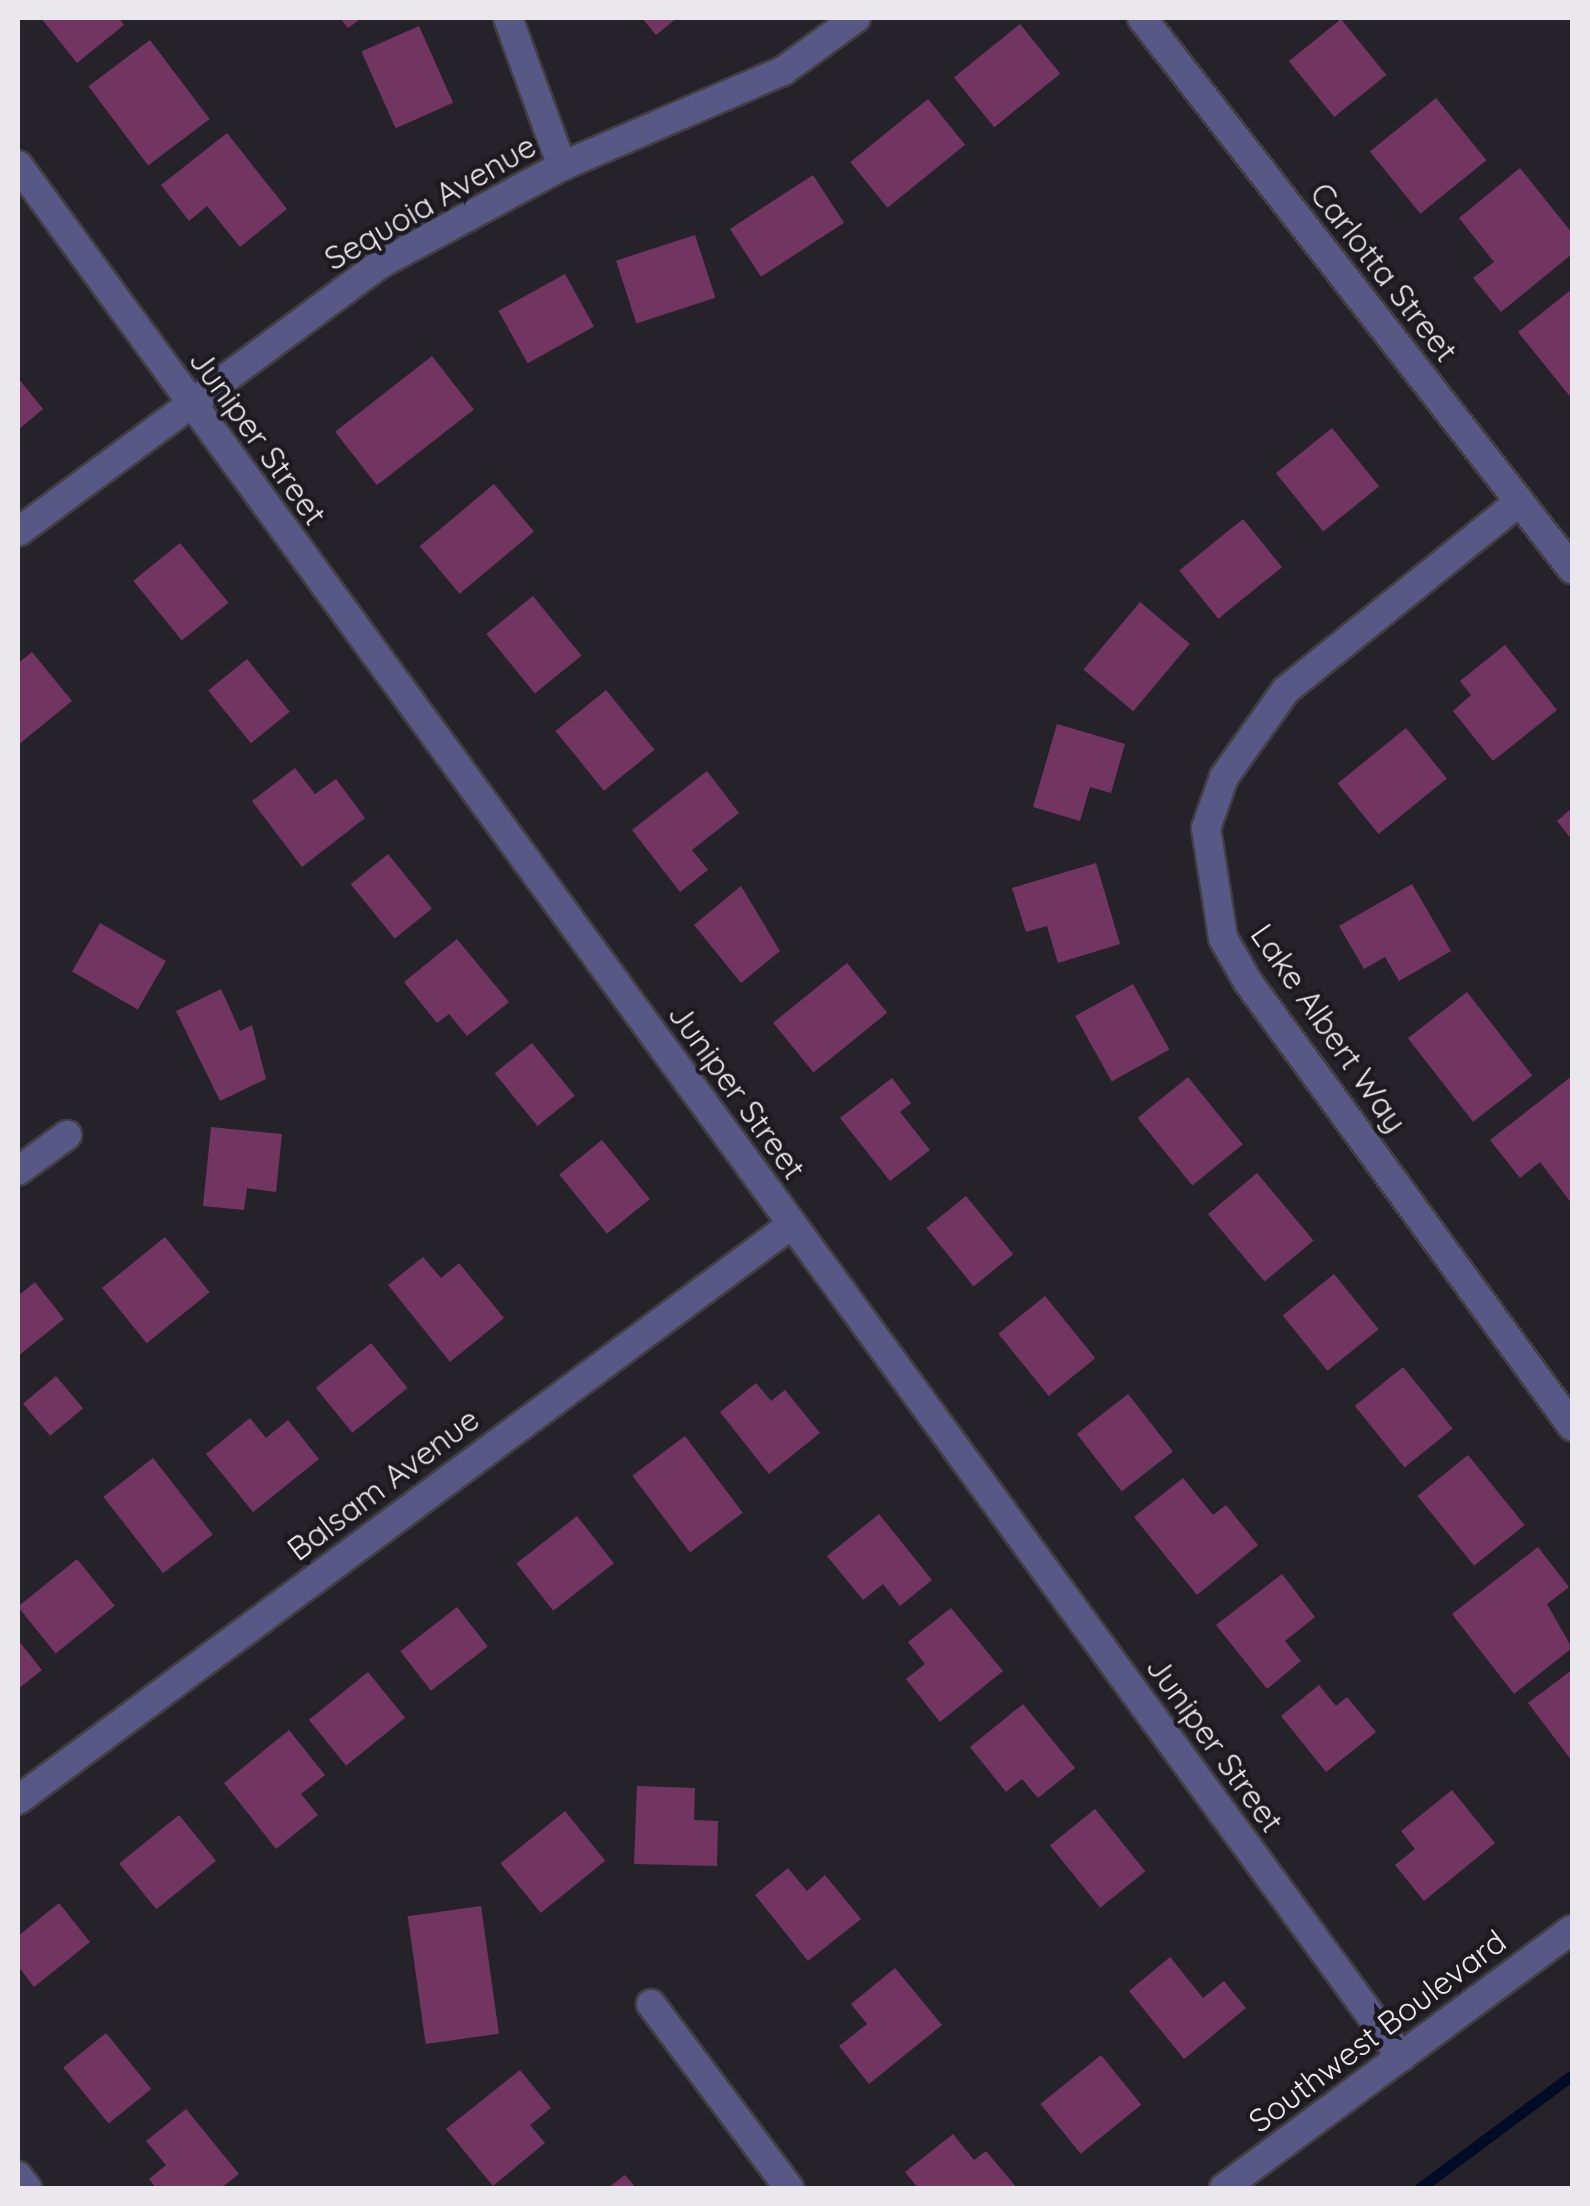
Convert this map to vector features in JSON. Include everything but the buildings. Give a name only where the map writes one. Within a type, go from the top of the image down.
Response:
[{"type":"street","points":[[508,18],[562,166]]},
{"type":"street","name":"Sequoia Avenue","points":[[18,532],[380,264],[562,166],[783,71],[856,18]]},
{"type":"street","name":"Carlotta Street","points":[[1142,18],[1572,569]]},
{"type":"street","name":"Juniper Street","points":[[18,165],[1401,2057]]},
{"type":"street","name":"Lake Albert Way","points":[[1519,502],[1286,690],[1224,776],[1208,846],[1223,938],[1248,982],[1572,1426]]},
{"type":"street","points":[[18,1171],[67,1135]]},
{"type":"street","name":"Balsam Avenue","points":[[18,1800],[791,1225]]},
{"type":"street","name":"Southwest Boulevard","points":[[1224,2188],[1572,1930]]},
{"type":"street","points":[[651,2004],[789,2188]]},
{"type":"street","points":[[18,2176],[27,2188]]},
{"type":"waterway","points":[[1420,2188],[1572,2075]]}]
